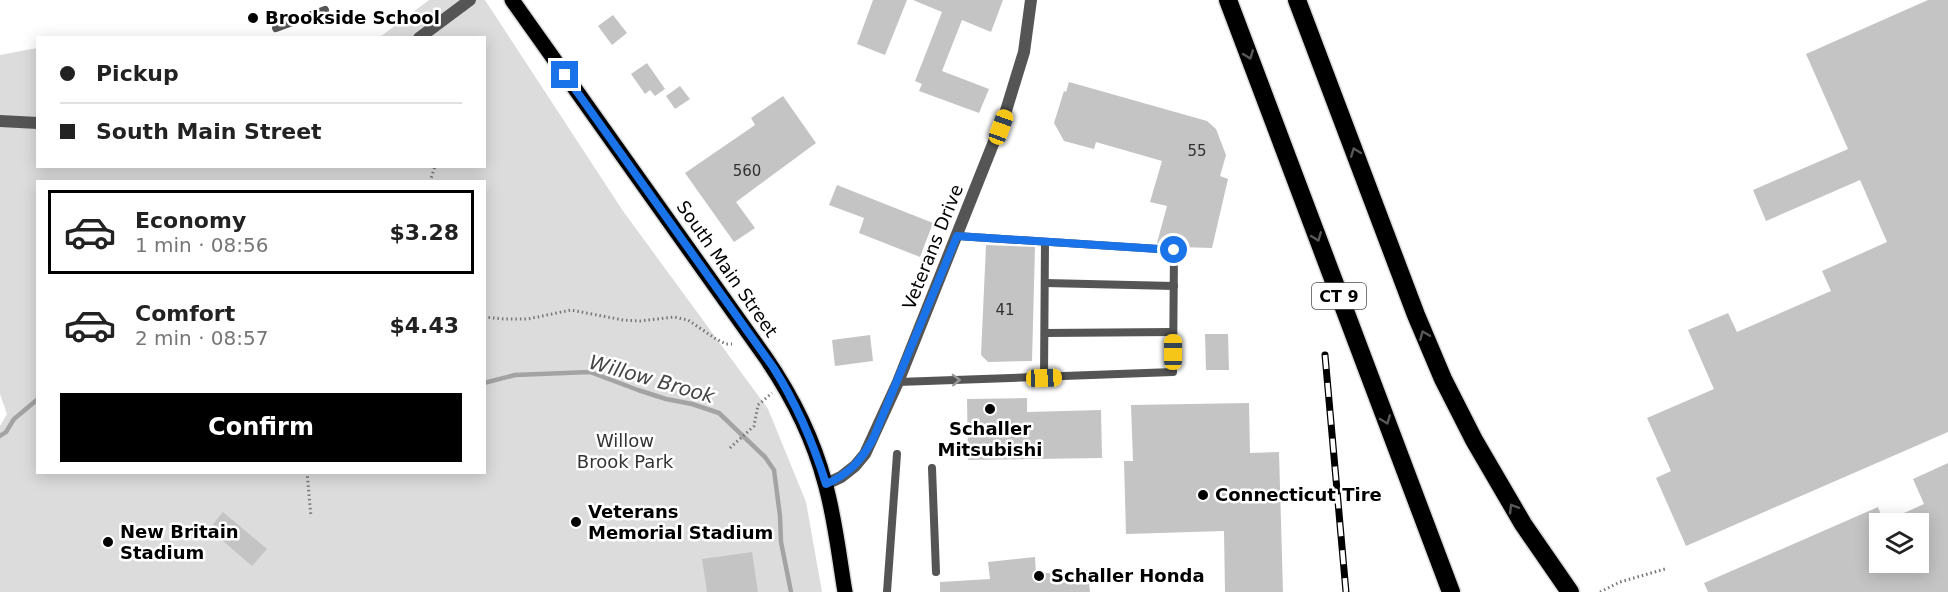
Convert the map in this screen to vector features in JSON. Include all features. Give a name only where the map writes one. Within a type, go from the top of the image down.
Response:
[{"type":"highway","name":"CT 9","points":[[1228,0],[1451,592]]},
{"type":"highway","points":[[1297,0],[1434,360],[1474,440],[1523,524],[1570,592]]},
{"type":"main road","name":"South Main Street","points":[[512,0],[788,391],[807,431],[826,484],[845,592]]},
{"type":"street","points":[[422,36],[470,0]]},
{"type":"street","name":"Veterans Drive","points":[[826,484],[841,477],[865,454],[898,382],[996,140],[1018,76],[1031,0]]},
{"type":"street","points":[[0,121],[36,123]]},
{"type":"lane","points":[[276,28],[325,10]]},
{"type":"lane","points":[[898,382],[1173,372],[1174,250],[957,236]]},
{"type":"lane","points":[[1044,378],[1045,243]]},
{"type":"lane","points":[[1045,283],[1173,286]]},
{"type":"lane","points":[[1045,333],[1173,332]]},
{"type":"lane","points":[[887,592],[897,454]]},
{"type":"lane","points":[[932,468],[936,572]]},
{"type":"path","points":[[486,316],[528,319],[571,310],[603,318],[632,321],[674,317],[688,320],[716,339],[732,344]]},
{"type":"path","points":[[730,448],[754,426],[758,405],[772,393]]},
{"type":"path","points":[[307,474],[311,517]]},
{"type":"path","points":[[1600,592],[1620,582],[1665,569]]},
{"type":"green space","name":"Willow Brook Park","points":[[429,0],[485,0],[623,211],[768,409],[806,502],[822,592],[0,592],[0,426],[7,414],[0,394],[0,55],[36,48],[36,168],[486,168],[486,36],[381,36]]},
{"type":"building","points":[[873,0],[907,0],[885,55],[857,44]]},
{"type":"building","points":[[913,0],[1003,0],[991,32],[962,20],[942,71],[989,89],[979,113],[919,91],[922,84],[915,81],[942,12]]},
{"type":"building","points":[[1928,0],[1948,0],[1948,432],[1686,546],[1656,478],[1671,471],[1647,418],[1714,389],[1688,330],[1728,313],[1737,332],[1831,291],[1822,271],[1887,242],[1860,180],[1766,221],[1753,190],[1848,149],[1806,54]]},
{"type":"building","points":[[613,15],[627,33],[612,45],[598,26]]},
{"type":"building","points":[[647,63],[665,89],[655,96],[650,90],[645,94],[631,74]]},
{"type":"building","points":[[1069,82],[1207,121],[1216,129],[1226,155],[1220,176],[1228,179],[1212,248],[1179,247],[1174,244],[1157,243],[1167,206],[1150,202],[1162,161],[1096,142],[1094,149],[1064,141],[1054,123]]},
{"type":"building","points":[[680,86],[690,99],[675,109],[666,96]]},
{"type":"building","points":[[783,96],[816,143],[736,202],[755,228],[734,242],[685,173],[755,125],[751,118]]},
{"type":"building","points":[[837,185],[933,223],[920,257],[859,233],[864,218],[829,205]]},
{"type":"building","points":[[986,245],[1035,247],[1032,361],[988,362],[981,355]]},
{"type":"building","points":[[1205,334],[1228,334],[1229,370],[1206,370]]},
{"type":"building","points":[[870,335],[873,361],[835,366],[832,340]]},
{"type":"building","points":[[1027,398],[1027,412],[1101,410],[1102,458],[968,460],[967,399]]},
{"type":"building","name":"Connecticut Tire","points":[[1249,403],[1250,453],[1279,452],[1283,592],[1225,592],[1224,531],[1126,534],[1124,461],[1133,461],[1131,405]]},
{"type":"building","points":[[1948,463],[1948,592],[1708,592],[1704,583],[1878,507],[1880,513],[1869,513],[1869,573],[1929,573],[1929,513],[1904,513],[1924,504],[1913,479]]},
{"type":"building","points":[[223,512],[267,549],[252,566],[209,529]]},
{"type":"building","points":[[752,552],[758,592],[707,592],[702,559]]},
{"type":"building","name":"Schaller Honda","points":[[1035,557],[1036,574],[1088,570],[1090,592],[940,592],[940,582],[990,579],[988,562]]},
{"type":"waterway","name":"Willow Brook","points":[[486,382],[515,375],[590,372],[666,399],[692,404],[719,413],[765,457],[774,470],[781,542],[791,592]]},
{"type":"waterway","name":"Willow Brook","points":[[0,436],[6,432],[14,419],[36,401]]},
{"type":"railway","points":[[1325,355],[1346,592]]},
{"type":"place","name":"Brookside School","points":[[253,18]]},
{"type":"place","name":"Schaller Mitsubishi","points":[[990,409]]},
{"type":"place","name":"Connecticut Tire","points":[[1203,495]]},
{"type":"place","name":"Veterans Memorial Stadium","points":[[576,522]]},
{"type":"place","name":"New Britain Stadium","points":[[108,542]]},
{"type":"place","name":"Schaller Honda","points":[[1039,576]]},
{"type":"route","points":[[565,75],[773,367],[788,391],[807,431],[826,484],[841,477],[855,466],[873,439],[957,236],[1174,250]]}]
